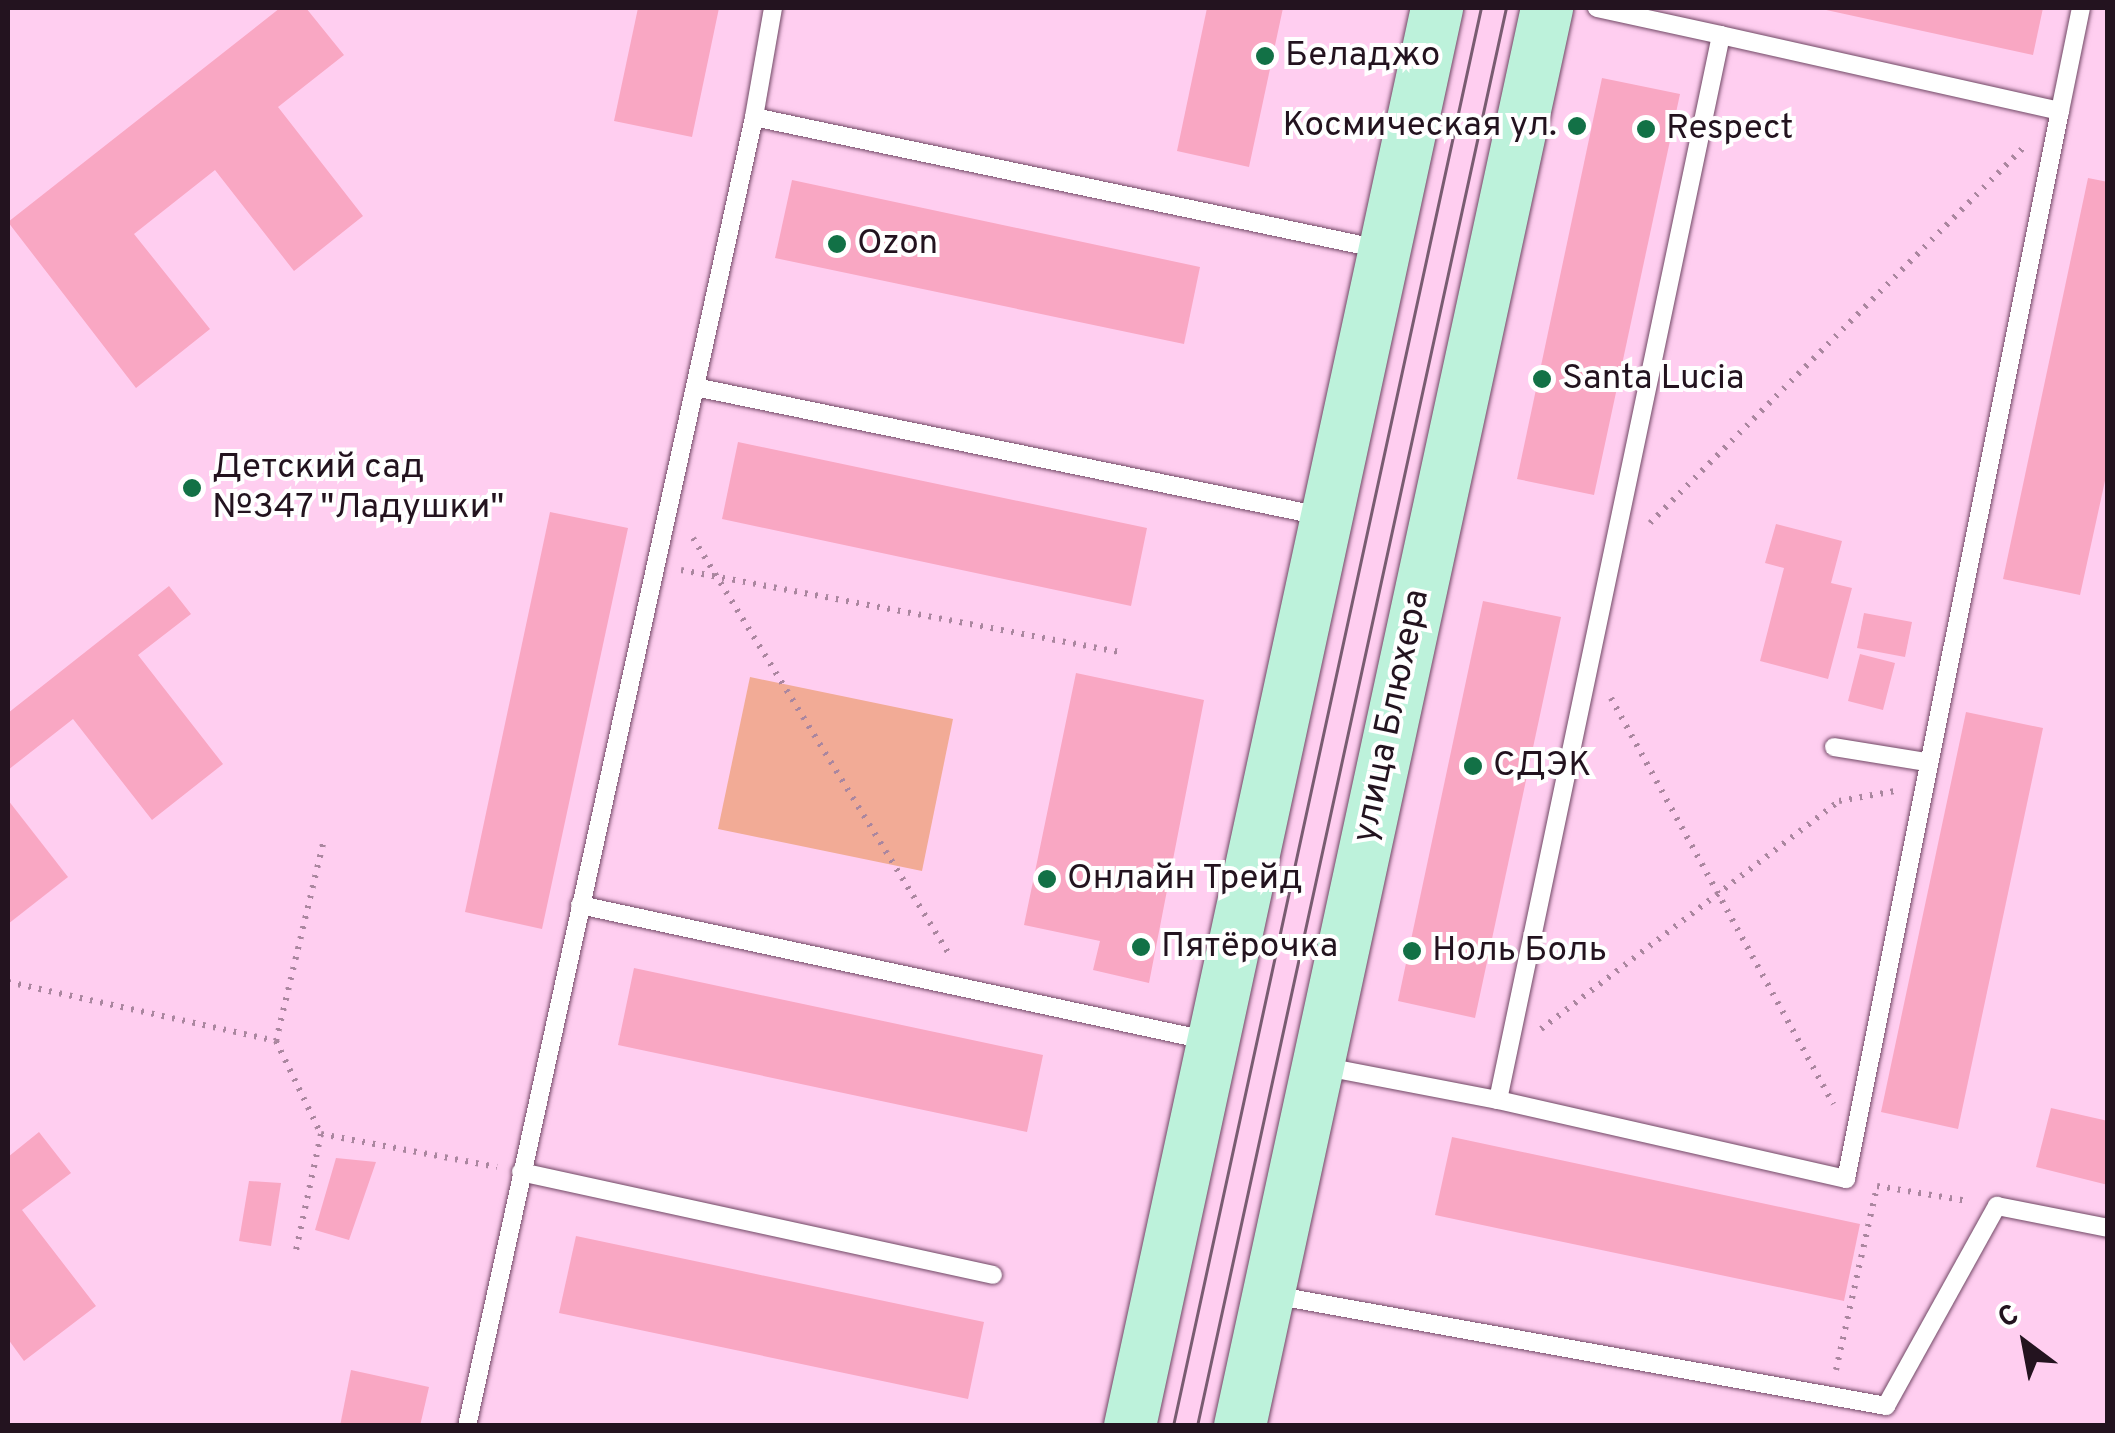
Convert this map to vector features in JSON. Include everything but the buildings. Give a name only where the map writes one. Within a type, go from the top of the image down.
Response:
[{"type":"street","points":[[1130,1426],[1437,8]]},
{"type":"street","name":"улица Блюхера","points":[[1240,1426],[1264,1294],[1547,8]]},
{"type":"lane","points":[[467,1426],[754,117],[773,8]]},
{"type":"lane","points":[[1597,8],[2060,111]]},
{"type":"lane","points":[[1316,1064],[1498,1100],[1846,1179],[1926,762],[2081,8]]},
{"type":"lane","points":[[1498,1100],[1721,35]]},
{"type":"lane","points":[[754,117],[1384,250]]},
{"type":"lane","points":[[695,387],[1326,517]]},
{"type":"lane","points":[[1834,747],[1926,762]]},
{"type":"lane","points":[[580,905],[1212,1041]]},
{"type":"lane","points":[[522,1172],[993,1275]]},
{"type":"lane","points":[[1264,1294],[1830,1400],[1886,1406],[1997,1206],[2108,1228]]},
{"type":"path","points":[[1610,563],[2060,111]]},
{"type":"path","points":[[670,498],[714,576],[956,967]]},
{"type":"path","points":[[656,565],[1120,652]]},
{"type":"path","points":[[1590,660],[1853,1140]]},
{"type":"path","points":[[1508,1055],[1839,801],[1921,787]]},
{"type":"path","points":[[295,1254],[321,1134],[276,1041],[323,844]]},
{"type":"path","points":[[8,982],[276,1041]]},
{"type":"path","points":[[321,1134],[522,1172]]},
{"type":"path","points":[[1846,1179],[1997,1206]]},
{"type":"path","points":[[1830,1400],[1877,1186]]},
{"type":"shaded area","points":[[750,677],[953,719],[922,871],[718,829]]},
{"type":"tram line","points":[[1173,1426],[1481,8]]},
{"type":"tram line","points":[[1197,1426],[1506,8]]},
{"type":"place","name":"Беладжо","points":[[1265,56]]},
{"type":"place","name":"Космическая ул.","points":[[1577,126]]},
{"type":"place","name":"Respect","points":[[1646,129]]},
{"type":"place","name":"Ozon","points":[[837,244]]},
{"type":"place","name":"Santa Lucia","points":[[1542,379]]},
{"type":"place","name":"Детский сад №347 \"Ладушки\"","points":[[192,488]]},
{"type":"place","name":"СДЭК","points":[[1473,766]]},
{"type":"place","name":"Онлайн Трейд","points":[[1047,879]]},
{"type":"place","name":"Пятёрочка","points":[[1141,947]]},
{"type":"place","name":"Ноль Боль","points":[[1412,951]]}]
